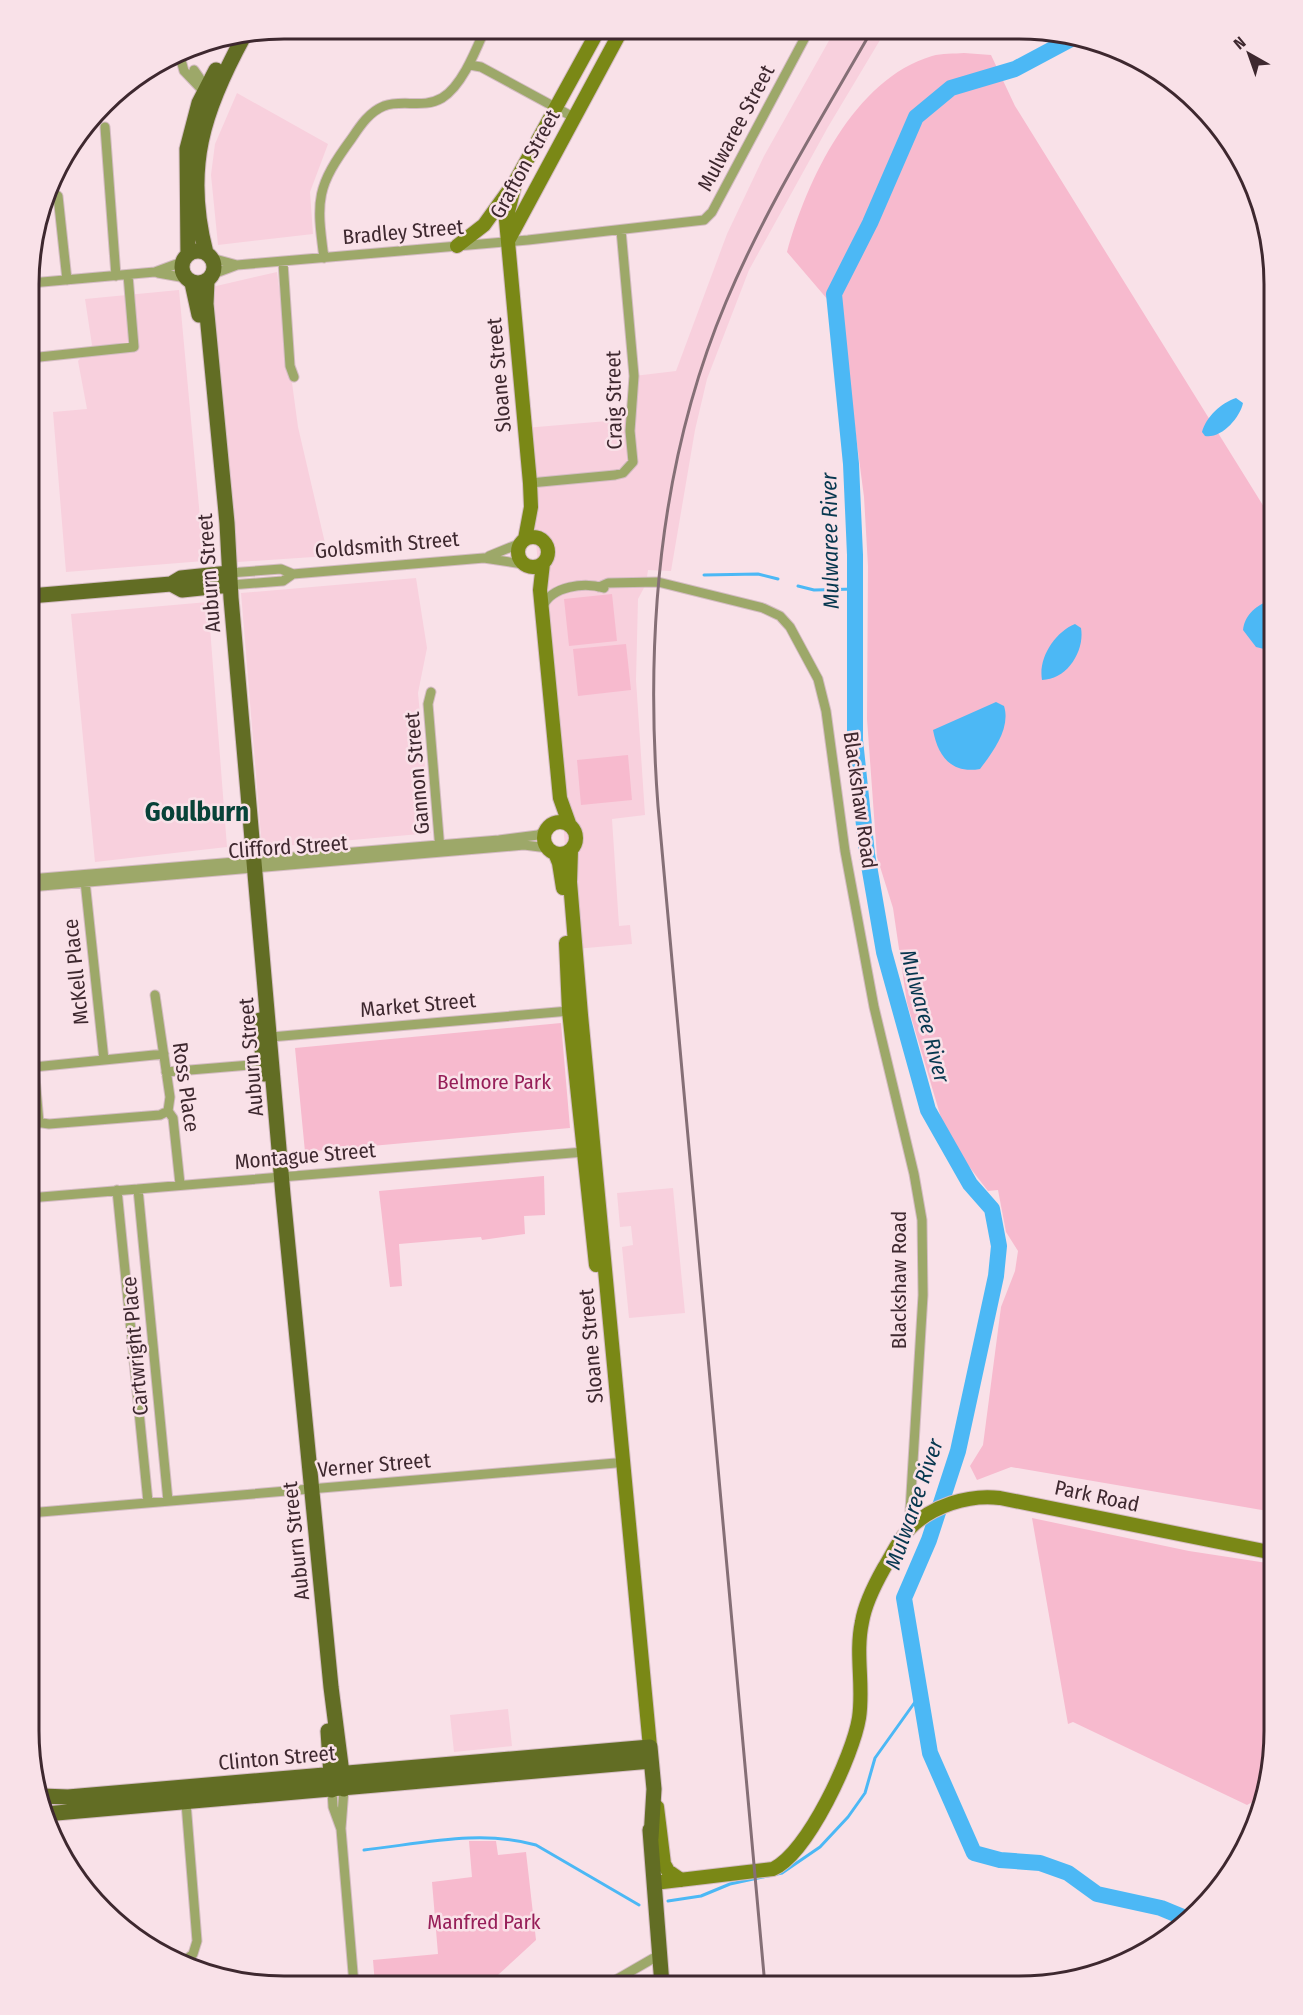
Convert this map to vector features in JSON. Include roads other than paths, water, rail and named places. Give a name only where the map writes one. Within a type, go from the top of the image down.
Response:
[{"type":"main road","points":[[230,45],[194,118],[186,164],[185,258],[182,270],[199,279],[209,255],[201,232],[196,167],[201,134],[209,89],[239,43]]},
{"type":"main road","points":[[185,258],[197,251],[209,255]]},
{"type":"main road","name":"Auburn Street","points":[[199,279],[201,333],[226,579],[251,864],[271,1038],[278,1177]]},
{"type":"main road","name":"Goldsmith Street","points":[[39,595],[171,584],[182,590],[226,579]]},
{"type":"main road","name":"Auburn Street","points":[[251,864],[263,1064],[278,1177],[338,1782]]},
{"type":"main road","name":"Clinton Street","points":[[48,1796],[338,1782],[645,1754]]},
{"type":"main road","name":"Sloane Street","points":[[645,1754],[654,1789],[651,1838]]},
{"type":"main road","name":"Sloane Street","points":[[645,1754],[661,1976]]},
{"type":"main road","name":"Clinton Street","points":[[53,1813],[186,1803],[338,1782]]},
{"type":"street","points":[[324,258],[319,213],[321,190],[332,165],[370,115],[384,106],[400,103],[429,104],[442,98],[470,65],[481,39]]},
{"type":"street","name":"Grafton Street","points":[[508,240],[506,220],[516,180],[594,39]]},
{"type":"street","name":"Grafton Street","points":[[508,240],[617,39]]},
{"type":"street","name":"Mulwaree Street","points":[[712,212],[804,39]]},
{"type":"street","points":[[183,63],[184,71],[209,89]]},
{"type":"street","points":[[183,63],[194,70],[209,89]]},
{"type":"street","points":[[470,65],[478,65],[574,118]]},
{"type":"street","points":[[105,127],[116,276]]},
{"type":"street","points":[[457,246],[484,225],[516,180]]},
{"type":"street","points":[[56,195],[67,280]]},
{"type":"street","name":"Bradley Street","points":[[199,279],[237,265],[699,222],[712,212]]},
{"type":"street","name":"Craig Street","points":[[530,483],[615,475],[623,473],[633,462],[630,431],[634,376],[621,230]]},
{"type":"street","name":"Sloane Street","points":[[508,240],[530,483],[531,507],[518,552],[526,565]]},
{"type":"street","name":"Bradley Street","points":[[209,255],[237,265]]},
{"type":"street","points":[[155,272],[185,258]]},
{"type":"street","points":[[283,262],[290,366],[294,377]]},
{"type":"street","points":[[39,282],[155,272],[199,279]]},
{"type":"street","points":[[39,357],[135,347],[128,275]]},
{"type":"street","name":"Sloane Street","points":[[531,507],[548,551],[542,577]]},
{"type":"street","points":[[523,541],[533,537],[542,540]]},
{"type":"street","name":"Goldsmith Street","points":[[484,558],[523,541]]},
{"type":"street","name":"Goldsmith Street","points":[[226,579],[281,569],[293,574],[484,558],[526,565]]},
{"type":"street","points":[[526,565],[542,577]]},
{"type":"street","points":[[526,565],[536,567],[550,586],[563,589]]},
{"type":"street","points":[[542,577],[542,609],[560,798],[576,840],[571,850],[565,853],[551,850],[545,839],[560,798]]},
{"type":"street","name":"Blackshaw Road","points":[[563,589],[657,587],[757,606],[783,620],[796,636],[811,664],[824,702],[840,820],[866,965],[880,1036],[914,1174],[922,1220],[923,1303],[910,1511],[915,1523]]},
{"type":"street","points":[[542,609],[550,595],[563,589]]},
{"type":"street","name":"Gannon Street","points":[[431,692],[428,704],[440,848]]},
{"type":"street","points":[[550,827],[562,822],[570,826]]},
{"type":"street","name":"Clifford Street","points":[[39,879],[87,878],[440,848],[538,834],[550,827]]},
{"type":"street","name":"Clifford Street","points":[[440,848],[525,845],[551,850]]},
{"type":"street","name":"Sloane Street","points":[[551,850],[561,873],[569,1011],[645,1754]]},
{"type":"street","name":"Sloane Street","points":[[571,850],[575,949],[599,1203],[645,1754]]},
{"type":"street","name":"McKell Place","points":[[87,878],[104,1060]]},
{"type":"street","name":"Clifford Street","points":[[39,885],[67,879]]},
{"type":"street","points":[[569,1011],[576,996],[573,966],[575,949]]},
{"type":"street","name":"Ross Place","points":[[155,995],[170,1106],[168,1111],[173,1118],[180,1184]]},
{"type":"street","name":"Market Street","points":[[271,1038],[569,1011]]},
{"type":"street","points":[[39,1066],[164,1054]]},
{"type":"street","points":[[166,1072],[263,1064]]},
{"type":"street","points":[[584,1152],[588,1146],[585,1106],[588,1092]]},
{"type":"street","points":[[39,1122],[160,1114],[168,1111]]},
{"type":"street","name":"Montague Street","points":[[39,1197],[584,1152]]},
{"type":"street","points":[[599,1203],[602,1185]]},
{"type":"street","name":"Cartwright Place","points":[[138,1189],[168,1501]]},
{"type":"street","name":"Cartwright Place","points":[[117,1190],[148,1502]]},
{"type":"street","name":"Verner Street","points":[[39,1512],[616,1463]]},
{"type":"street","name":"Park Road","points":[[915,1523],[956,1502],[980,1497],[1000,1498],[1264,1551]]},
{"type":"street","points":[[654,1883],[773,1869],[785,1862],[805,1839],[829,1796],[856,1731],[860,1706],[860,1633],[864,1611],[898,1544],[915,1523]]},
{"type":"street","name":"Auburn Street","points":[[338,1782],[333,1807],[341,1829],[353,1976]]},
{"type":"street","points":[[654,1789],[664,1864],[668,1871],[681,1880]]},
{"type":"street","points":[[186,1803],[197,1941],[193,1954],[190,1957]]},
{"type":"street","points":[[622,1976],[659,1955]]},
{"type":"water","points":[[1236,398],[1243,403],[1234,421],[1223,431],[1205,436],[1202,432],[1204,426],[1215,411]]},
{"type":"water","points":[[1263,604],[1264,649],[1256,647],[1243,630],[1249,614]]},
{"type":"water","points":[[1075,624],[1081,628],[1077,655],[1066,670],[1059,675],[1042,680],[1041,672],[1045,655],[1055,639]]},
{"type":"water","points":[[996,702],[1004,706],[1005,723],[1000,739],[980,769],[962,769],[948,762],[935,740],[933,730]]},
{"type":"waterway","name":"Mulwaree River","points":[[1063,43],[1015,69],[951,88],[916,117],[870,223],[834,294],[851,464],[855,555],[855,740],[867,854],[884,952],[928,1110],[970,1184],[992,1209],[999,1246],[996,1276],[958,1451],[929,1540],[904,1598],[930,1753],[974,1853],[1000,1860],[1040,1863],[1068,1873],[1097,1894],[1161,1908],[1180,1916]]},
{"type":"waterway","points":[[704,575],[758,574],[778,579]]},
{"type":"waterway","points":[[798,586],[814,590],[855,589]]},
{"type":"waterway","points":[[668,1901],[701,1896],[730,1884],[782,1873],[820,1847],[848,1817],[865,1793],[875,1758],[920,1695]]},
{"type":"waterway","points":[[364,1850],[450,1839],[515,1840],[536,1845],[639,1905]]},
{"type":"railway","points":[[764,1976],[658,806],[654,742],[656,613],[662,550],[672,486],[685,424],[703,362],[726,302],[759,232],[867,39]]},
{"type":"district","name":"Goulburn","points":[[197,812]]},
{"type":"park label","name":"Belmore Park","points":[[494,1082]]},
{"type":"park label","name":"Manfred Park","points":[[484,1922]]}]
